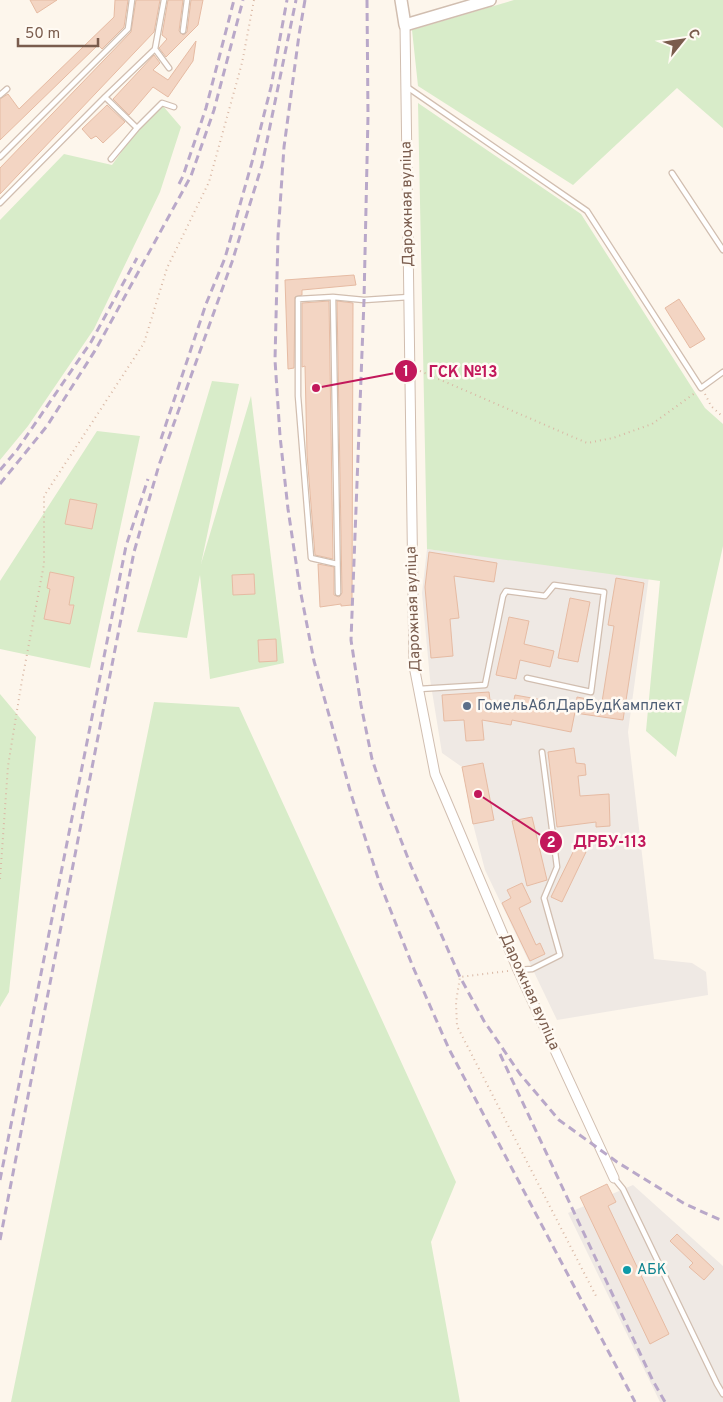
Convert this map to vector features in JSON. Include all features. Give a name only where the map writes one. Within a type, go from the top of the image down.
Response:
[{"type":"street","name":"Дарожная вуліца","points":[[401,0],[405,25],[407,87],[414,666],[434,774],[518,970],[614,1178]]},
{"type":"street","points":[[405,25],[490,0]]},
{"type":"lane","points":[[0,157],[128,28],[132,0]]},
{"type":"lane","points":[[0,203],[105,96],[155,49],[164,0]]},
{"type":"lane","points":[[183,31],[187,0]]},
{"type":"lane","points":[[155,49],[169,68]]},
{"type":"lane","points":[[407,87],[587,211],[701,388],[723,372]]},
{"type":"lane","points":[[0,95],[7,89]]},
{"type":"lane","points":[[105,96],[137,128]]},
{"type":"lane","points":[[110,159],[162,103],[174,107]]},
{"type":"lane","points":[[672,173],[723,250]]},
{"type":"lane","points":[[332,297],[338,594]]},
{"type":"lane","points":[[337,564],[311,558],[298,396],[298,300],[332,297],[364,300],[409,297]]},
{"type":"lane","points":[[419,689],[485,685],[503,596],[506,592],[545,596],[554,585],[604,592],[591,692],[527,678]]},
{"type":"lane","points":[[518,970],[532,969],[560,955],[544,898],[557,868],[542,752]]},
{"type":"lane","points":[[614,1178],[623,1189],[716,1384],[723,1394]]},
{"type":"path","points":[[0,878],[8,766],[44,564],[44,496],[144,343],[166,268],[209,182],[242,63],[254,0]]},
{"type":"path","points":[[409,366],[587,443],[614,438],[652,424],[701,388],[711,406],[723,417]]},
{"type":"path","points":[[518,970],[460,977],[456,1002],[457,1026],[598,1298]]},
{"type":"shaded area","points":[[427,549],[649,576],[628,732],[654,959],[692,963],[706,972],[708,995],[557,1020],[485,870],[473,824],[462,767],[442,753],[430,679],[422,593]]},
{"type":"shaded area","points":[[633,1185],[723,1266],[723,1402],[660,1402],[568,1213]]},
{"type":"green space","points":[[514,0],[723,0],[723,128],[677,88],[573,185],[418,86],[412,30]]},
{"type":"green space","points":[[418,103],[581,214],[705,408],[723,424],[723,546],[676,757],[646,731],[660,581],[427,549]]},
{"type":"green space","points":[[163,106],[181,127],[160,192],[94,329],[28,426],[0,460],[0,220],[64,154],[112,165],[135,133]]},
{"type":"green space","points":[[212,381],[239,384],[201,564],[251,396],[284,663],[210,679],[200,575],[187,638],[137,632]]},
{"type":"green space","points":[[97,431],[140,436],[90,668],[0,649],[0,581]]},
{"type":"green space","points":[[0,694],[36,737],[9,992],[0,1007]]},
{"type":"green space","points":[[154,702],[239,707],[456,1182],[431,1242],[460,1402],[11,1402]]},
{"type":"building","points":[[30,0],[57,0],[37,13]]},
{"type":"building","points":[[115,0],[128,0],[124,27],[102,49],[98,45],[0,140],[0,99],[8,94],[19,109],[114,17]]},
{"type":"building","points":[[136,0],[160,0],[154,32],[0,194],[0,168],[131,32]]},
{"type":"building","points":[[168,0],[183,0],[179,31],[183,35],[187,32],[191,0],[203,0],[198,25],[166,57],[159,48],[167,39],[162,35]]},
{"type":"building","points":[[196,41],[193,61],[168,97],[153,87],[129,115],[113,99],[154,55],[160,63],[153,70],[168,80]]},
{"type":"building","points":[[107,105],[125,122],[103,143],[96,136],[91,139],[82,129]]},
{"type":"building","points":[[354,275],[356,285],[302,290],[302,295],[295,297],[294,368],[288,369],[285,280]]},
{"type":"building","points":[[679,299],[705,339],[690,348],[665,308]]},
{"type":"building","points":[[329,301],[333,559],[315,555],[307,454],[305,366],[302,367],[302,303]]},
{"type":"building","points":[[337,301],[353,303],[352,605],[341,606],[341,604],[320,607],[318,564],[334,567],[334,595],[339,597],[342,593]]},
{"type":"building","points":[[70,499],[97,504],[92,529],[65,524]]},
{"type":"building","points":[[429,552],[497,563],[494,582],[454,576],[459,618],[450,619],[453,656],[431,658],[425,587]]},
{"type":"building","points":[[50,572],[74,577],[69,605],[74,605],[70,624],[44,619],[50,589],[47,588]]},
{"type":"building","points":[[254,574],[255,594],[233,595],[232,575]]},
{"type":"building","points":[[616,578],[644,583],[623,720],[575,713],[576,707],[571,732],[512,720],[511,725],[482,720],[484,740],[466,741],[464,720],[444,721],[442,695],[489,692],[490,700],[513,704],[515,695],[576,706],[577,697],[602,702],[614,626],[608,625]]},
{"type":"building","points":[[570,598],[590,602],[578,662],[558,658]]},
{"type":"building","points":[[509,617],[529,621],[524,644],[554,651],[550,667],[520,660],[516,679],[496,675]]},
{"type":"building","points":[[276,639],[277,661],[259,662],[258,640]]},
{"type":"building","points":[[574,748],[576,763],[585,764],[586,775],[578,776],[580,796],[609,794],[610,826],[596,827],[596,822],[557,827],[548,752]]},
{"type":"building","points":[[483,763],[494,820],[473,824],[462,767]]},
{"type":"building","points":[[532,817],[547,880],[527,886],[512,821]]},
{"type":"building","points":[[576,846],[586,852],[562,902],[551,897]]},
{"type":"building","points":[[522,883],[531,902],[519,908],[536,945],[540,943],[545,954],[530,961],[502,903],[511,898],[507,890]]},
{"type":"building","name":"АБК","points":[[607,1184],[616,1202],[608,1206],[669,1334],[650,1344],[580,1197]]},
{"type":"building","points":[[677,1234],[714,1269],[704,1280],[689,1267],[693,1263],[670,1241]]},
{"type":"railway","points":[[179,184],[206,108],[234,0]]},
{"type":"railway","points":[[0,484],[47,426],[96,349],[191,176],[214,110],[243,0]]},
{"type":"railway","points":[[161,439],[206,304],[225,258],[271,87],[287,0]]},
{"type":"railway","points":[[0,1240],[134,552],[159,465],[232,262],[262,165],[296,0]]},
{"type":"railway","points":[[305,0],[284,147],[278,236],[275,360],[280,436],[288,509],[300,589],[314,661],[351,794],[379,881],[413,967],[449,1049],[635,1402]]},
{"type":"railway","points":[[367,0],[368,116],[364,300],[351,640],[372,759],[411,866],[460,977],[484,1021],[520,1074],[559,1120],[617,1162],[685,1204],[723,1221]]},
{"type":"railway","points":[[0,470],[17,450],[91,342],[137,258]]},
{"type":"railway","points":[[0,1180],[126,546],[148,479]]},
{"type":"railway","points":[[500,1054],[653,1381],[665,1402]]},
{"type":"place","name":"ГСК №13","points":[[316,388]]},
{"type":"place","name":"ГомельАблДарБудКамплект","points":[[467,706]]},
{"type":"place","name":"ДРБУ-113","points":[[478,794]]},
{"type":"place","name":"АБК","points":[[627,1270]]}]
